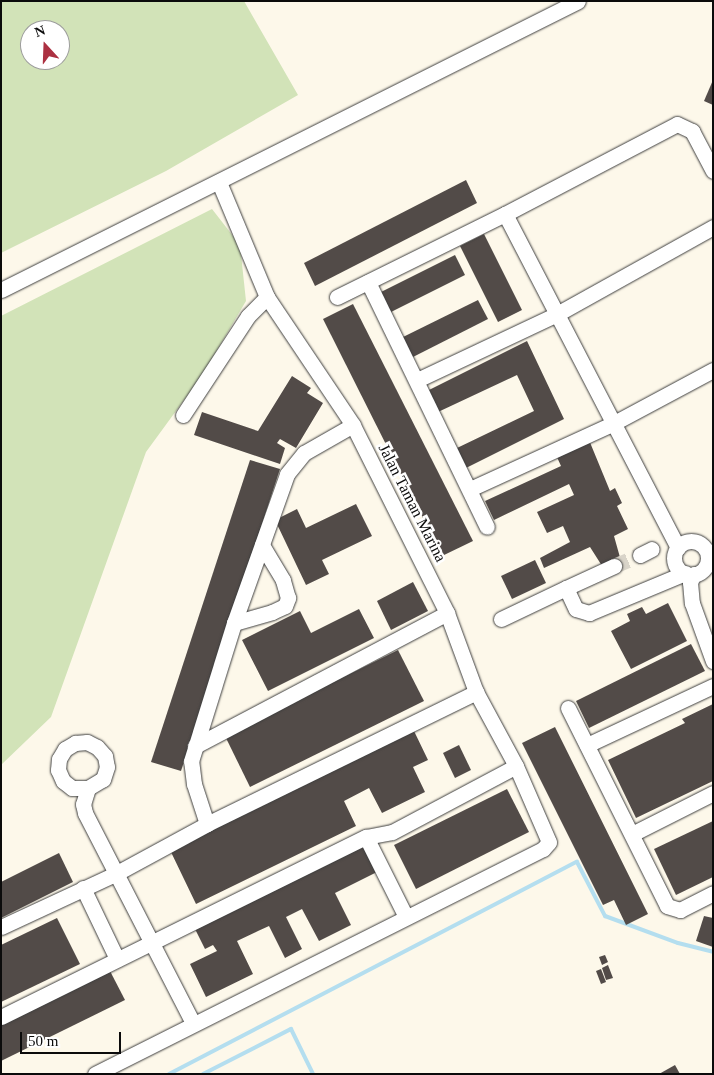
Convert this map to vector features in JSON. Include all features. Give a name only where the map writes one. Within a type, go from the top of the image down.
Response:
[{"type":"street","points":[[1,290],[220,182],[578,1]]},
{"type":"street","points":[[337,296],[505,214],[677,124],[692,130],[713,171]]},
{"type":"street","name":"Jalan Taman Marina","points":[[220,182],[267,297],[353,424],[447,613],[476,692],[516,766],[549,837],[543,849],[406,917]]},
{"type":"street","points":[[505,214],[678,548]]},
{"type":"street","points":[[417,380],[557,314],[713,227]]},
{"type":"street","points":[[368,282],[487,527]]},
{"type":"street","points":[[183,415],[248,316],[267,297]]},
{"type":"street","points":[[470,489],[614,423],[713,370]]},
{"type":"street","points":[[207,824],[191,772],[195,746],[234,623],[287,474],[296,460],[353,424]]},
{"type":"street","points":[[566,588],[576,609],[589,613],[689,574],[700,572],[710,559],[707,541],[684,542],[678,548],[674,562],[689,574],[692,603],[713,661]]},
{"type":"street","points":[[234,623],[272,612],[285,606],[288,598],[283,580],[262,545]]},
{"type":"street","points":[[501,620],[614,566]]},
{"type":"street","points":[[195,746],[447,613]]},
{"type":"street","points":[[587,745],[713,686]]},
{"type":"street","points":[[1,927],[115,874],[207,824],[476,692]]},
{"type":"street","points":[[568,708],[670,908],[680,910],[713,893]]},
{"type":"street","points":[[1,1017],[366,837],[392,832],[516,766]]},
{"type":"street","points":[[88,788],[84,804],[85,813],[193,1023]]},
{"type":"street","points":[[632,834],[713,793]]},
{"type":"street","points":[[95,1074],[406,917],[366,837]]},
{"type":"street","points":[[83,888],[117,959]]},
{"type":"green space","points":[[1,1],[244,1],[298,95],[166,171],[1,253]]},
{"type":"green space","points":[[212,209],[240,245],[246,301],[203,374],[146,452],[51,717],[1,765],[1,316]]},
{"type":"building","points":[[713,80],[713,105],[704,101]]},
{"type":"building","points":[[466,180],[477,203],[315,286],[304,263]]},
{"type":"building","points":[[484,234],[522,310],[498,322],[460,246]]},
{"type":"building","points":[[455,255],[465,275],[389,313],[379,293]]},
{"type":"building","points":[[478,300],[488,319],[411,358],[401,338]]},
{"type":"building","points":[[353,304],[473,541],[442,556],[323,319]]},
{"type":"building","points":[[527,341],[564,419],[466,468],[457,448],[534,411],[517,375],[438,412],[427,391]]},
{"type":"building","points":[[292,376],[311,388],[307,393],[323,403],[296,448],[280,439],[277,443],[285,448],[280,464],[194,435],[202,412],[258,431]]},
{"type":"building","points":[[589,440],[610,491],[615,488],[622,503],[617,506],[628,529],[614,536],[621,561],[604,569],[590,547],[544,568],[540,558],[570,542],[563,526],[547,533],[537,512],[574,495],[569,484],[494,520],[485,501],[561,466],[556,455]]},
{"type":"building","points":[[250,460],[280,469],[181,771],[151,762]]},
{"type":"building","points":[[356,504],[372,536],[322,560],[329,574],[306,585],[275,520],[297,509],[306,528]]},
{"type":"building","points":[[535,560],[546,583],[512,599],[501,576]]},
{"type":"building","points":[[413,582],[428,611],[391,630],[377,601]]},
{"type":"building","points":[[668,603],[687,641],[631,669],[611,631],[630,621],[627,614],[642,607],[646,614]]},
{"type":"building","points":[[359,609],[374,638],[268,691],[242,640],[300,611],[311,633]]},
{"type":"building","points":[[691,644],[705,671],[589,728],[576,701]]},
{"type":"building","points":[[398,650],[424,701],[250,787],[225,736]]},
{"type":"building","points":[[713,704],[713,781],[636,818],[608,760],[685,723],[682,719]]},
{"type":"building","points":[[555,727],[648,914],[626,925],[614,900],[603,905],[522,743]]},
{"type":"building","points":[[414,731],[428,760],[413,767],[425,792],[382,813],[369,788],[344,801],[356,826],[196,904],[170,850]]},
{"type":"building","points":[[459,745],[471,770],[455,778],[443,753]]},
{"type":"building","points":[[507,789],[529,832],[416,889],[394,845]]},
{"type":"building","points":[[713,821],[713,877],[676,895],[654,849]]},
{"type":"building","points":[[363,844],[377,872],[335,893],[351,925],[319,941],[302,909],[286,917],[302,949],[285,958],[269,926],[237,941],[253,974],[206,997],[190,964],[217,951],[213,945],[205,949],[194,927]]},
{"type":"building","points":[[59,853],[73,882],[1,918],[1,882]]},
{"type":"building","points":[[704,916],[713,918],[713,947],[696,941]]},
{"type":"building","points":[[57,918],[80,964],[1,1002],[1,945]]},
{"type":"building","points":[[605,955],[608,962],[602,965],[599,957]]},
{"type":"building","points":[[608,965],[613,978],[606,980],[602,968]]},
{"type":"building","points":[[601,969],[606,982],[601,984],[596,971]]},
{"type":"building","points":[[110,971],[125,1000],[1,1061],[1,1025]]},
{"type":"building","points":[[675,1065],[680,1074],[659,1074]]},
{"type":"waterway","points":[[169,1074],[577,862],[605,916],[678,943],[713,952]]},
{"type":"waterway","points":[[203,1074],[291,1029],[313,1074]]},
{"type":"tunnel","points":[[614,566],[640,555]]}]
